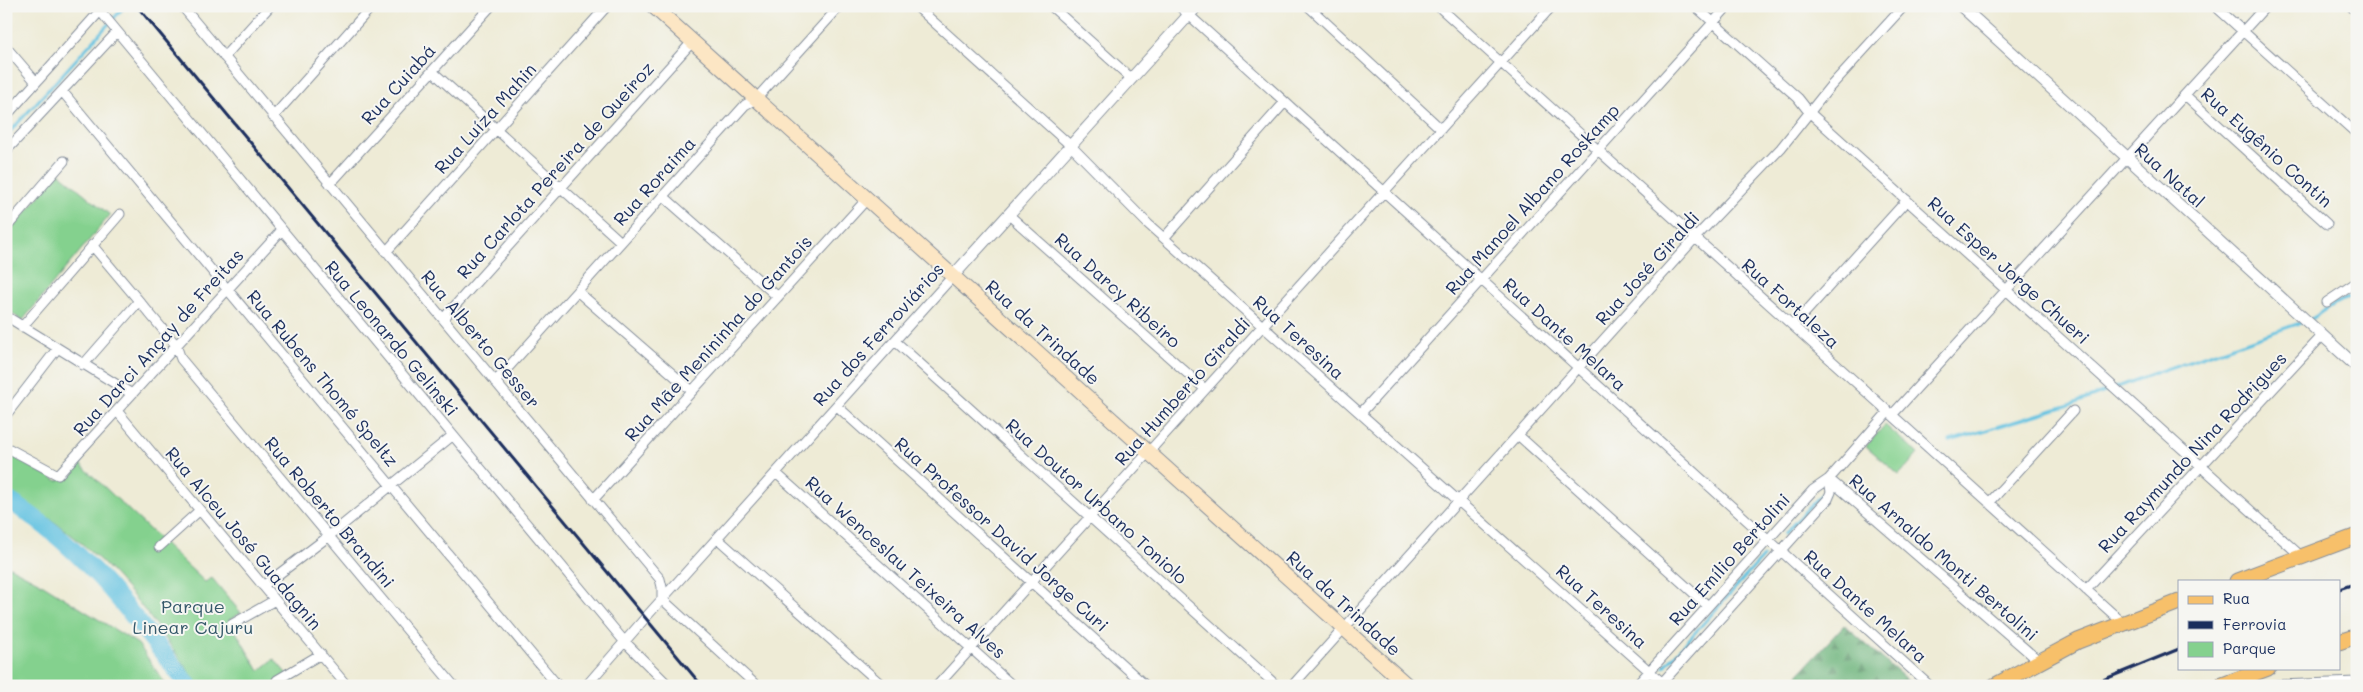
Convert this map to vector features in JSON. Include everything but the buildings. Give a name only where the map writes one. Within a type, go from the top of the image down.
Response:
[{"type":"main road","name":"Rua da Trindade","points":[[660,8],[692,42],[1408,686]]},
{"type":"main road","points":[[2240,580],[2357,536]]},
{"type":"main road","points":[[1994,686],[2039,661],[2123,623],[2178,602]]},
{"type":"main road","points":[[2340,642],[2357,636]]},
{"type":"main road","points":[[2221,686],[2263,670]]},
{"type":"street","name":"Rua Alberto Gesser","points":[[182,6],[660,579],[662,598]]},
{"type":"street","points":[[224,58],[270,6]]},
{"type":"street","points":[[274,117],[372,6]]},
{"type":"street","name":"Rua Cuiabá","points":[[330,184],[491,6]]},
{"type":"street","name":"Rua Luíza Mahin","points":[[386,252],[607,6]]},
{"type":"street","name":"Rua Roraima","points":[[495,382],[745,105],[756,99],[840,6]]},
{"type":"street","name":"Rua Teresina","points":[[916,6],[1071,146],[1117,194],[1164,238],[1663,685]]},
{"type":"street","points":[[1051,6],[1132,79]]},
{"type":"street","name":"Rua Dante Melara","points":[[1179,6],[1930,686]]},
{"type":"street","name":"Rua dos Ferroviários","points":[[586,686],[662,598],[1197,6]]},
{"type":"street","points":[[1308,6],[1441,129]]},
{"type":"street","name":"Rua Fortaleza","points":[[1438,6],[2123,623]]},
{"type":"street","name":"Rua Humberto Giraldi","points":[[937,686],[1552,6]]},
{"type":"street","name":"Rua Esper Jorge Chueri","points":[[1695,6],[1798,98],[1809,112],[2302,557]]},
{"type":"street","name":"Rua Manoel Albano Roskamp","points":[[1360,413],[1728,6]]},
{"type":"street","name":"Rua José Giraldi","points":[[1292,686],[1695,238],[1781,148],[1809,112],[1904,6]]},
{"type":"street","name":"Rua Natal","points":[[1961,6],[2126,159],[2357,367]]},
{"type":"street","points":[[2216,6],[2357,134]]},
{"type":"street","name":"Rua Emílio Bertolini","points":[[1636,686],[1816,488],[1829,479],[2006,290],[2266,6]]},
{"type":"street","points":[[2351,6],[2357,12]]},
{"type":"street","points":[[6,116],[100,11]]},
{"type":"street","name":"Rua Leonardo Gelinski","points":[[100,11],[281,231],[624,641],[669,686]]},
{"type":"street","points":[[6,151],[62,91],[115,29]]},
{"type":"street","name":"Rua Carlota Pereira de Queiroz","points":[[443,319],[692,42]]},
{"type":"street","points":[[6,46],[36,82]]},
{"type":"street","points":[[432,71],[621,242]]},
{"type":"street","name":"Rua Rubens Thomé Speltz","points":[[62,91],[558,686]]},
{"type":"street","name":"Rua Eugênio Contin","points":[[2185,95],[2327,224]]},
{"type":"street","points":[[1164,238],[1285,102]]},
{"type":"street","points":[[6,228],[64,161]]},
{"type":"street","points":[[663,196],[778,297]]},
{"type":"street","name":"Rua Mãe Menininha do Gantois","points":[[593,500],[867,199]]},
{"type":"street","points":[[1793,326],[1907,200]]},
{"type":"street","points":[[22,327],[120,214]]},
{"type":"street","name":"Rua Darcy Ribeiro","points":[[1009,214],[1205,390]]},
{"type":"street","name":"Rua Darci Ançay de Freitas","points":[[6,447],[58,475],[281,231]]},
{"type":"street","name":"Rua Roberto Brandini","points":[[92,245],[176,345],[181,359],[454,686]]},
{"type":"street","points":[[2327,302],[2357,282]]},
{"type":"street","points":[[577,291],[692,391]]},
{"type":"street","points":[[83,365],[140,301]]},
{"type":"street","points":[[6,316],[56,349],[132,394]]},
{"type":"street","name":"Rua Raymundo Nina Rodrigues","points":[[2086,590],[2202,466],[2317,332]]},
{"type":"street","name":"Rua Doutor Urbano Toniolo","points":[[895,341],[1277,686]]},
{"type":"street","points":[[6,415],[56,349]]},
{"type":"street","points":[[163,360],[176,357],[181,359]]},
{"type":"street","name":"Rua Professor David Jorge Curi","points":[[837,406],[1146,686]]},
{"type":"street","points":[[1989,503],[2073,410]]},
{"type":"street","name":"Rua Alceu José Guadagnin","points":[[117,411],[347,686]]},
{"type":"street","points":[[1518,435],[1708,606]]},
{"type":"street","points":[[263,586],[329,536],[452,436]]},
{"type":"street","name":"Rua Wenceslau Teixeira Alves","points":[[776,473],[1013,686]]},
{"type":"street","name":"Rua Emílio Bertolini","points":[[1663,685],[1828,499],[1831,492],[1829,479]]},
{"type":"street","name":"Rua Arnaldo Monti Bertolini","points":[[1829,479],[2039,661]]},
{"type":"street","points":[[159,546],[200,510]]},
{"type":"street","points":[[717,538],[883,686]]},
{"type":"street","points":[[662,598],[757,686]]},
{"type":"street","points":[[231,625],[275,600]]},
{"type":"street","points":[[277,680],[321,654]]},
{"type":"street","points":[[2277,686],[2357,683]]},
{"type":"green space","points":[[59,173],[110,215],[22,321],[6,308],[6,236]]},
{"type":"green space","points":[[1885,425],[1918,454],[1899,475],[1866,446]]},
{"type":"green space","name":"Parque Linear Cajuru","points":[[6,453],[58,481],[78,462],[205,582],[212,578],[241,613],[229,620],[259,671],[274,659],[297,686],[199,686],[147,613],[115,575],[72,535],[40,512],[6,492]]},
{"type":"green space","points":[[6,565],[40,583],[138,644],[167,686],[6,686]]},
{"type":"green space","points":[[1844,625],[1914,686],[1801,686],[1794,679]]},
{"type":"waterway","points":[[6,136],[125,6]]},
{"type":"waterway","points":[[2309,320],[2344,299],[2357,297]]},
{"type":"waterway","points":[[1950,441],[2073,404],[2160,371],[2303,322]]},
{"type":"waterway","points":[[1784,534],[1821,495]]},
{"type":"waterway","points":[[6,499],[34,517],[83,560],[106,584],[189,686]]},
{"type":"waterway","points":[[1664,667],[1763,557]]},
{"type":"railway","points":[[137,6],[702,686]]},
{"type":"railway","points":[[2340,589],[2357,583]]},
{"type":"railway","points":[[2088,686],[2178,649]]}]
